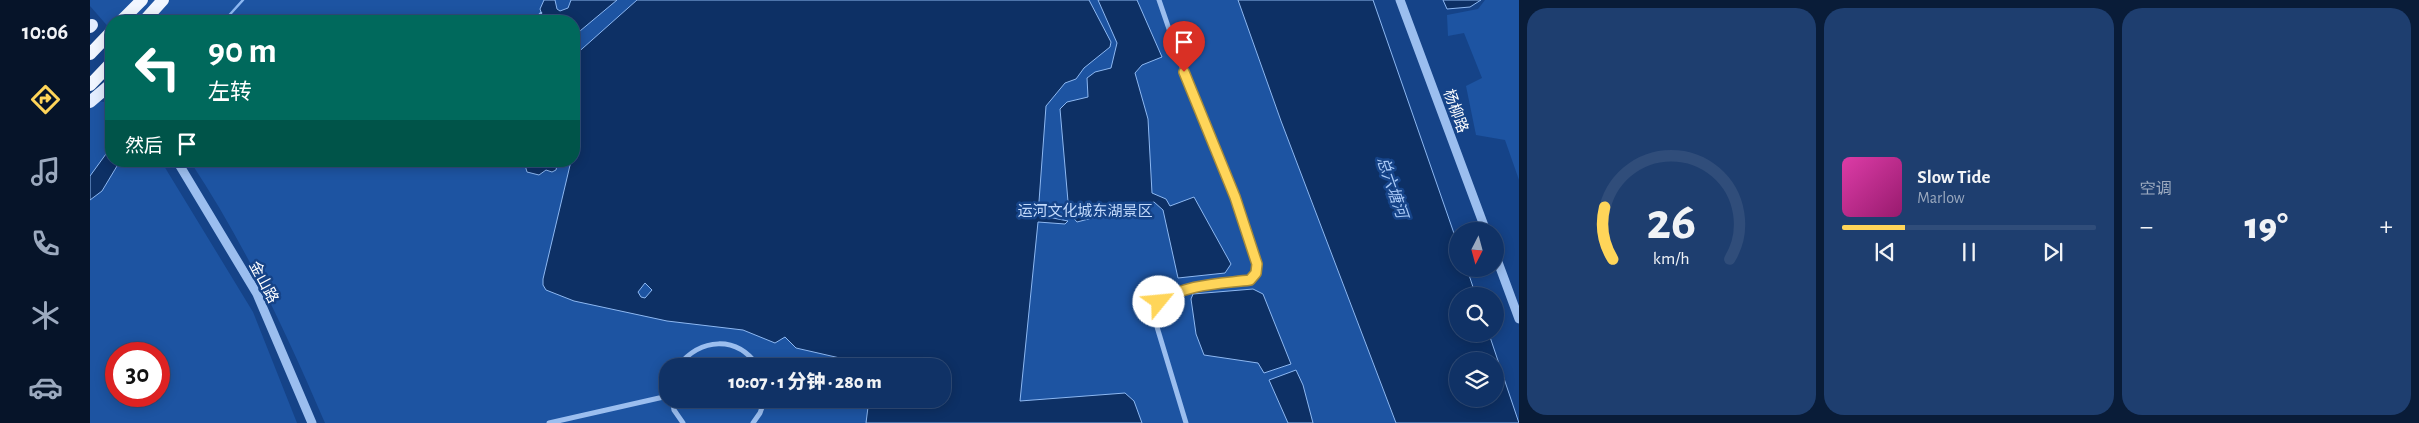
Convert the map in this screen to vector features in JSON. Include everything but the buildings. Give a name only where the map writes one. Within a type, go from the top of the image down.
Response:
[{"type":"highway","points":[[150,15],[163,0]]},
{"type":"highway","points":[[126,15],[138,4]]},
{"type":"highway","points":[[90,48],[105,35]]},
{"type":"highway","points":[[90,54],[105,37]]},
{"type":"highway","points":[[90,76],[105,62]]},
{"type":"highway","points":[[90,85],[105,69]]},
{"type":"main road","points":[[90,102],[105,89]]},
{"type":"street","points":[[1159,0],[1190,90],[1235,197],[1257,264],[1256,273],[1250,280],[1190,287],[1172,293],[1159,302],[1157,306],[1154,317],[1186,423]]},
{"type":"street","name":"杨柳路","points":[[1400,0],[1483,222]]},
{"type":"street","name":"金山路","points":[[181,167],[256,294],[312,423]]},
{"type":"street","points":[[1504,278],[1519,319]]},
{"type":"street","points":[[684,358],[698,348],[712,344],[727,344],[740,349],[752,358]]},
{"type":"street","points":[[549,423],[659,398]]},
{"type":"street","points":[[674,408],[683,423]]},
{"type":"street","points":[[753,423],[762,408]]},
{"type":"green space","name":"运河文化城东湖景区","points":[[90,0],[1238,0],[1281,121],[1396,423],[325,423],[264,289],[229,224],[194,167],[580,167],[580,15],[105,15],[105,23],[90,6]]},
{"type":"green space","points":[[1485,0],[1519,0],[1519,180],[1505,140],[1476,135],[1466,86],[1482,78],[1464,33],[1448,36],[1447,15],[1478,9]]},
{"type":"green space","points":[[90,100],[105,102],[105,167],[165,167],[253,312],[297,423],[90,423]]},
{"type":"water","points":[[544,0],[555,0],[557,9],[560,11],[568,8],[571,0],[617,0],[580,31],[580,15],[542,15],[540,9]]},
{"type":"water","points":[[637,0],[1089,0],[1111,42],[1110,47],[1084,68],[1076,79],[1065,83],[1046,106],[1038,215],[1068,221],[1065,224],[1038,222],[1020,401],[1125,393],[1134,401],[1142,423],[866,423],[868,408],[951,408],[951,358],[840,358],[796,348],[785,337],[775,343],[743,330],[667,321],[574,301],[546,290],[543,285],[570,167],[580,167],[580,51]],"holes":[[[645,283],[652,290],[645,298],[641,297],[638,292]]]},
{"type":"water","points":[[1098,0],[1137,0],[1162,57],[1142,65],[1135,73],[1148,119],[1152,193],[1166,199],[1170,206],[1194,197],[1231,264],[1225,273],[1178,278],[1163,210],[1154,202],[1077,222],[1069,213],[1060,109],[1067,102],[1088,97],[1087,78],[1095,72],[1111,68],[1117,43]]},
{"type":"water","name":"总六塘河","points":[[1238,0],[1373,0],[1450,222],[1449,278],[1470,278],[1473,287],[1449,287],[1449,342],[1492,342],[1495,352],[1449,352],[1449,407],[1504,407],[1504,378],[1519,423],[1396,423],[1281,121]]},
{"type":"water","points":[[1443,0],[1481,0],[1470,7],[1447,9]]},
{"type":"water","points":[[105,155],[105,167],[116,167],[102,191],[90,200],[90,176]]},
{"type":"water","points":[[526,167],[557,167],[556,170],[552,172],[546,170],[539,175],[527,172]]},
{"type":"water","points":[[1253,289],[1263,294],[1291,364],[1264,373],[1258,363],[1204,355],[1196,334],[1191,299],[1193,294]]},
{"type":"water","points":[[1296,370],[1303,385],[1313,423],[1288,423],[1269,380]]},
{"type":"waterway","points":[[229,15],[243,0]]},
{"type":"route","points":[[1159,302],[1172,293],[1190,287],[1250,280],[1256,273],[1257,264],[1235,197],[1184,72]]}]
